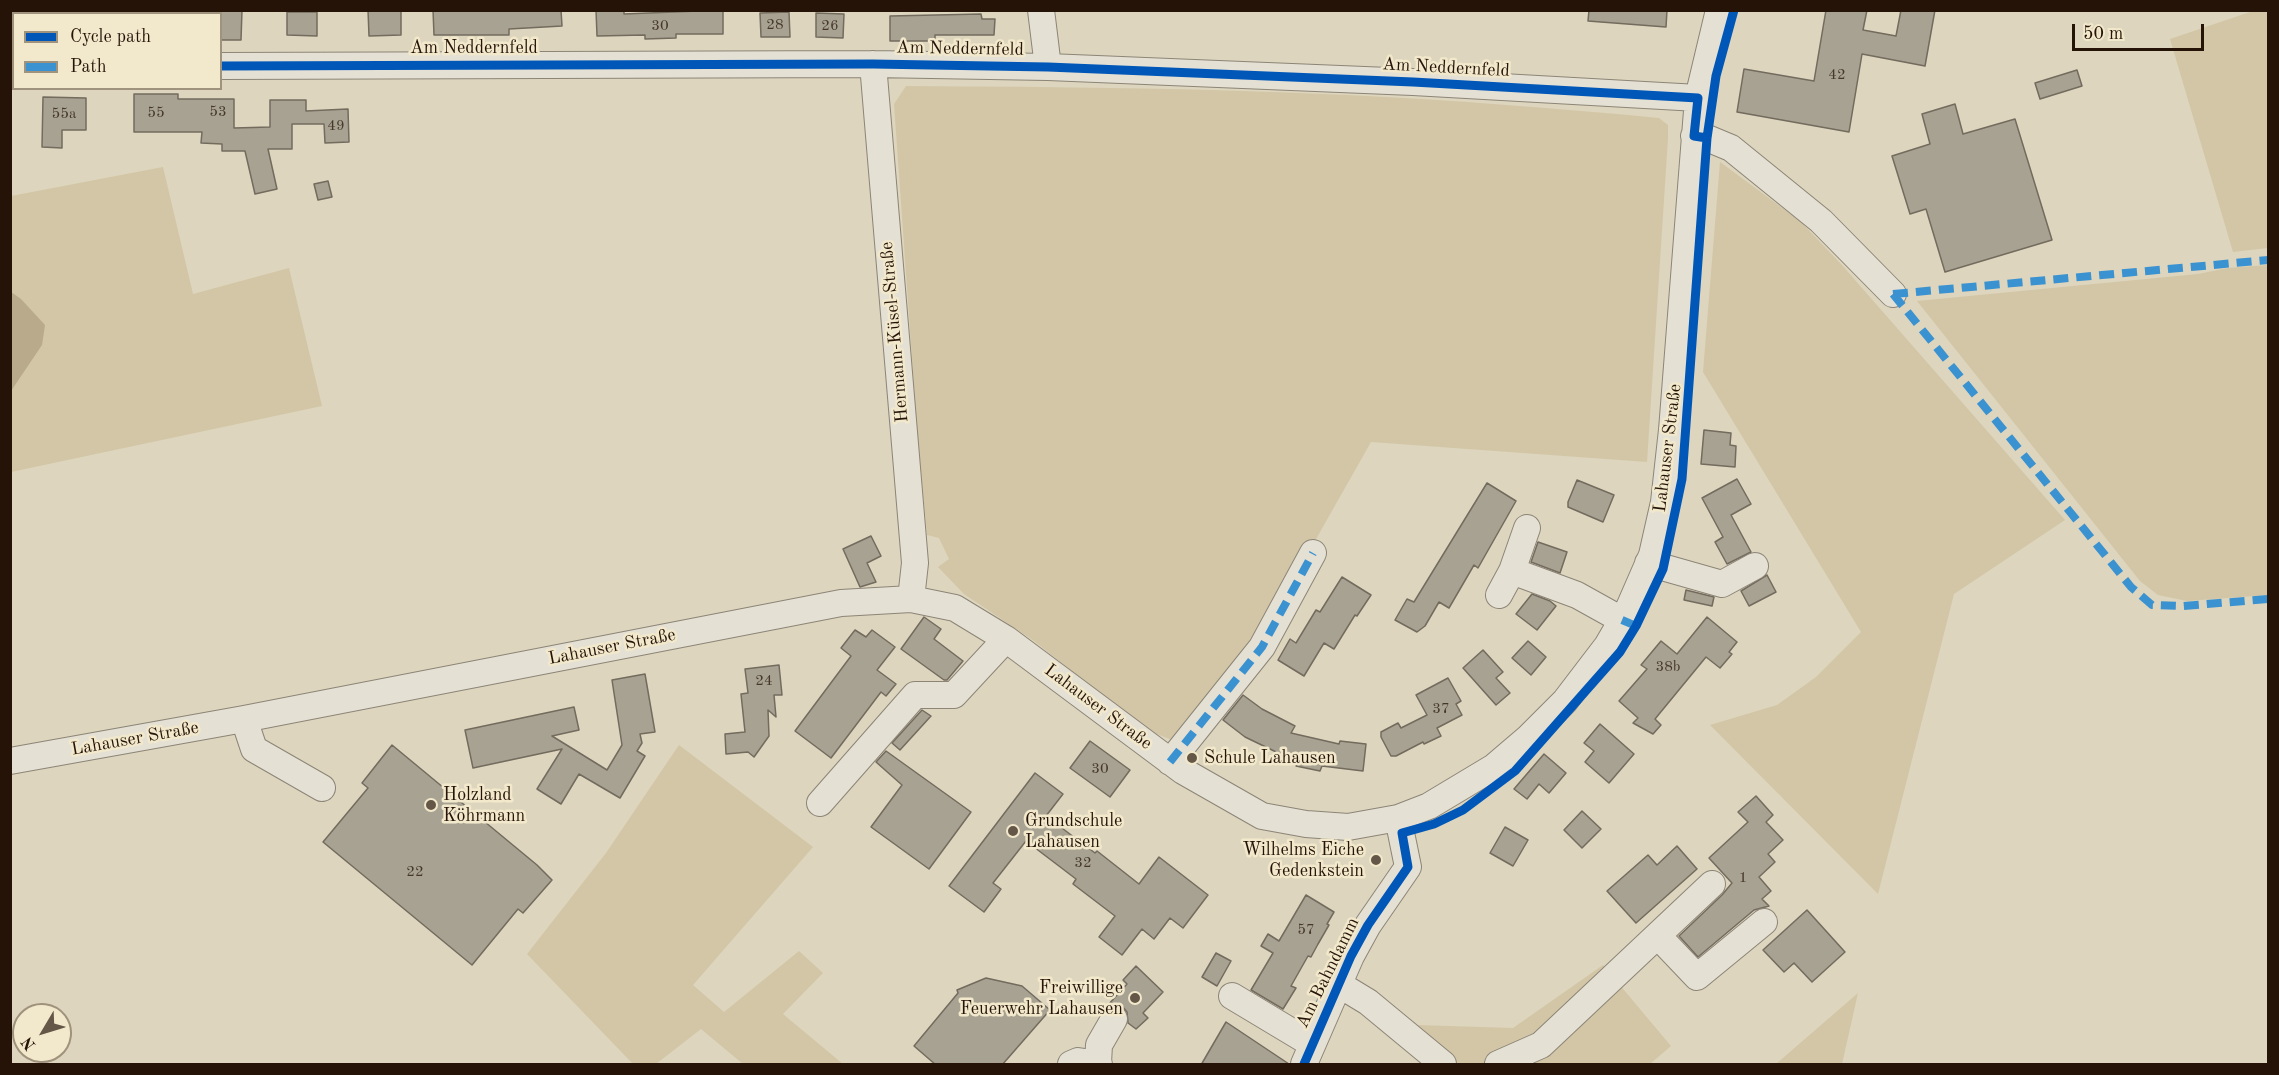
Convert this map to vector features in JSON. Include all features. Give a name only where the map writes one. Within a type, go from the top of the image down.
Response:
[{"type":"street","points":[[1041,10],[1048,67]]},
{"type":"street","name":"Lahauser Straße","points":[[10,761],[244,719],[841,603],[911,599],[955,608],[1006,639],[1170,762],[1202,783],[1262,816],[1306,824],[1348,827],[1398,818],[1429,806],[1494,767],[1528,738],[1565,701],[1607,646],[1622,620],[1648,563],[1665,502],[1698,98],[1719,10]]},
{"type":"street","name":"Am Neddernfeld","points":[[222,66],[873,64],[1048,67],[1413,82],[1698,98]]},
{"type":"street","name":"Hermann-Küsel-Straße","points":[[873,64],[915,563],[911,599]]},
{"type":"street","points":[[1694,136],[1707,138],[1731,148],[1821,220],[1893,294]]},
{"type":"street","points":[[1499,595],[1512,571],[1527,528]]},
{"type":"street","name":"Lahauser Straße","points":[[1170,762],[1262,647],[1313,553]]},
{"type":"street","points":[[1648,563],[1722,584],[1755,566]]},
{"type":"street","points":[[1512,571],[1577,595],[1622,620]]},
{"type":"street","points":[[820,803],[915,695],[954,695],[1006,639]]},
{"type":"street","points":[[244,719],[254,749],[322,788]]},
{"type":"street","name":"Am Bahndamm","points":[[1308,1054],[1351,956],[1368,925],[1408,867],[1398,818]]},
{"type":"street","points":[[1498,1065],[1541,1045],[1713,884]]},
{"type":"street","points":[[1658,936],[1697,977],[1764,922]]},
{"type":"street","points":[[1340,985],[1368,1002],[1443,1065]]},
{"type":"street","points":[[1232,996],[1308,1054]]},
{"type":"street","points":[[1071,1065],[1078,1061],[1099,1064],[1099,1045],[1114,1019]]},
{"type":"shaded area","points":[[2253,11],[2268,11],[2268,248],[2233,252],[2170,39]]},
{"type":"shaded area","points":[[906,86],[1126,88],[1292,93],[1464,102],[1659,118],[1668,125],[1668,138],[1647,462],[1371,442],[1290,585],[1175,741],[1146,730],[1034,641],[964,594],[938,567],[949,559],[939,538],[927,535],[917,429],[894,104]]},
{"type":"shaded area","points":[[1720,162],[1800,221],[1841,264],[2065,520],[1954,594],[1878,894],[1710,725],[1777,705],[1816,677],[1861,632],[1703,372]]},
{"type":"shaded area","points":[[163,167],[193,294],[289,268],[322,406],[11,472],[11,196]]},
{"type":"shaded area","points":[[2268,265],[2268,595],[2187,601],[2158,595],[2140,581],[1917,301],[2198,274],[2228,268]]},
{"type":"shaded area","points":[[11,292],[21,299],[45,325],[42,345],[11,391]]},
{"type":"shaded area","points":[[679,745],[813,847],[693,985],[724,1012],[799,951],[823,973],[783,1014],[843,1064],[743,1064],[701,1029],[656,1064],[633,1064],[527,954],[606,853]]},
{"type":"shaded area","points":[[1603,965],[1671,1046],[1650,1064],[1459,1064],[1416,1025],[1513,1028]]},
{"type":"shaded area","points":[[1858,993],[1842,1064],[1776,1064]]},
{"type":"building","points":[[220,10],[242,10],[241,40],[222,40],[222,12]]},
{"type":"building","points":[[368,10],[401,10],[401,35],[369,36]]},
{"type":"building","points":[[433,10],[561,10],[562,26],[509,29],[509,35],[434,35]]},
{"type":"building","points":[[596,10],[624,10],[624,14],[723,10],[723,34],[676,34],[676,38],[645,39],[645,35],[597,36]]},
{"type":"building","points":[[1589,10],[1667,10],[1666,27],[1588,21]]},
{"type":"building","points":[[1826,10],[1867,10],[1863,30],[1896,36],[1901,10],[1935,10],[1925,66],[1862,54],[1849,132],[1737,112],[1744,69],[1814,81]]},
{"type":"building","points":[[287,12],[317,12],[317,36],[287,35]]},
{"type":"building","points":[[789,12],[790,37],[761,37],[760,13]]},
{"type":"building","points":[[816,13],[844,14],[843,38],[816,37]]},
{"type":"building","points":[[981,14],[982,19],[995,19],[994,35],[935,35],[935,41],[890,41],[890,16]]},
{"type":"building","points":[[2077,70],[2082,86],[2040,99],[2035,83]]},
{"type":"building","points":[[134,94],[178,94],[178,99],[234,99],[234,128],[270,127],[270,100],[306,100],[306,111],[348,109],[349,142],[325,143],[324,124],[292,124],[292,149],[268,149],[277,189],[255,194],[245,151],[222,151],[222,144],[201,143],[202,132],[134,132]]},
{"type":"building","points":[[43,97],[86,98],[86,130],[62,130],[62,148],[42,147]]},
{"type":"building","points":[[1955,104],[1963,134],[2015,119],[2052,240],[1945,272],[1926,209],[1910,214],[1892,156],[1930,144],[1922,114]]},
{"type":"building","points":[[328,181],[332,197],[318,200],[314,184]]},
{"type":"building","points":[[1704,430],[1731,433],[1730,445],[1736,446],[1735,467],[1701,464]]},
{"type":"building","points":[[1737,479],[1751,504],[1731,515],[1751,552],[1727,564],[1715,542],[1723,537],[1702,498]]},
{"type":"building","points":[[1577,480],[1614,495],[1603,522],[1568,507]]},
{"type":"building","points":[[1487,483],[1516,501],[1478,568],[1474,565],[1449,608],[1439,602],[1425,626],[1417,632],[1395,620],[1407,599],[1414,602]]},
{"type":"building","points":[[871,536],[881,556],[867,563],[876,582],[860,587],[843,549]]},
{"type":"building","points":[[1538,542],[1567,552],[1560,573],[1531,562]]},
{"type":"building","points":[[1767,575],[1776,592],[1749,606],[1741,591]]},
{"type":"building","points":[[1342,577],[1371,595],[1357,616],[1355,615],[1334,649],[1324,643],[1304,676],[1278,660],[1290,639],[1296,643],[1316,610],[1320,612]]},
{"type":"building","points":[[1686,590],[1714,597],[1712,606],[1684,600]]},
{"type":"building","points":[[1532,594],[1556,606],[1537,630],[1516,614]]},
{"type":"building","points":[[924,617],[941,629],[934,639],[963,661],[947,680],[901,649]]},
{"type":"building","points":[[1707,617],[1737,642],[1729,652],[1732,654],[1720,668],[1706,657],[1655,719],[1661,725],[1653,734],[1633,723],[1638,718],[1619,701],[1647,669],[1641,665],[1661,641],[1677,654]]},
{"type":"building","points":[[855,630],[866,637],[872,630],[895,647],[877,670],[896,684],[886,696],[881,692],[831,758],[795,731],[851,656],[841,648]]},
{"type":"building","points":[[1528,641],[1546,657],[1531,675],[1512,658]]},
{"type":"building","points":[[1483,650],[1503,672],[1496,678],[1510,693],[1496,705],[1463,668]]},
{"type":"building","points":[[779,665],[782,695],[774,695],[776,717],[768,710],[769,736],[754,757],[748,752],[726,754],[725,734],[745,732],[741,694],[748,693],[745,669]]},
{"type":"building","points":[[645,674],[655,732],[640,734],[642,743],[637,751],[645,756],[620,798],[579,774],[561,804],[537,789],[562,749],[473,768],[465,730],[574,707],[579,730],[552,736],[607,770],[622,745],[612,680]]},
{"type":"building","points":[[1448,678],[1461,701],[1456,704],[1462,715],[1437,728],[1441,736],[1424,744],[1423,742],[1396,756],[1391,756],[1381,737],[1381,732],[1398,723],[1401,728],[1427,715],[1416,695]]},
{"type":"building","points":[[1243,695],[1262,709],[1295,726],[1291,733],[1339,744],[1340,741],[1366,744],[1363,771],[1322,766],[1320,771],[1296,766],[1297,762],[1245,737],[1223,720]]},
{"type":"building","points":[[922,710],[931,716],[900,750],[892,743]]},
{"type":"building","points":[[1600,724],[1634,754],[1609,783],[1585,762],[1594,751],[1584,743]]},
{"type":"building","points":[[1090,741],[1130,770],[1110,797],[1070,768]]},
{"type":"building","points":[[392,745],[552,880],[523,913],[518,909],[472,965],[323,842],[368,788],[362,783]]},
{"type":"building","points":[[886,751],[971,812],[929,869],[871,827],[902,785],[876,762]]},
{"type":"building","points":[[1544,754],[1566,773],[1549,793],[1539,784],[1527,799],[1514,789]]},
{"type":"building","points":[[1035,773],[1063,794],[1046,816],[1095,853],[1097,851],[1139,884],[1159,857],[1208,895],[1183,928],[1170,918],[1154,939],[1142,929],[1122,955],[1099,937],[1115,916],[1073,884],[1076,879],[1026,841],[993,883],[1001,889],[984,912],[949,886]]},
{"type":"building","points":[[1756,796],[1773,815],[1766,822],[1783,840],[1768,854],[1775,862],[1759,877],[1771,891],[1762,899],[1769,906],[1754,910],[1698,957],[1679,936],[1732,883],[1709,858],[1748,822],[1738,812]]},
{"type":"building","points":[[1582,811],[1601,829],[1582,848],[1564,830]]},
{"type":"building","points":[[1505,827],[1528,840],[1513,866],[1490,853]]},
{"type":"building","points":[[1677,846],[1697,869],[1636,923],[1607,891],[1648,855],[1657,865]]},
{"type":"building","points":[[1306,895],[1334,912],[1311,957],[1308,956],[1291,986],[1296,988],[1283,1009],[1251,990],[1273,953],[1261,946],[1268,934],[1279,941]]},
{"type":"building","points":[[1807,910],[1845,952],[1812,982],[1794,963],[1784,972],[1763,950]]},
{"type":"building","points":[[1216,953],[1231,961],[1217,986],[1202,977]]},
{"type":"building","name":"Freiwillige Feuerwehr Lahausen","points":[[1136,966],[1163,992],[1143,1013],[1148,1018],[1136,1029],[1128,1023],[1127,1012],[1122,1006],[1108,1005],[1127,984],[1123,980]]},
{"type":"building","points":[[986,978],[1022,986],[1050,1010],[1002,1065],[936,1065],[914,1046],[958,993],[957,990]]},
{"type":"building","points":[[1226,1022],[1289,1064],[1289,1065],[1201,1065]]},
{"type":"marked path","points":[[1893,294],[2268,260]]},
{"type":"marked path","points":[[1893,294],[2131,587],[2152,605],[2183,606],[2268,599]]},
{"type":"marked path","points":[[1170,762],[1262,647],[1313,553]]},
{"type":"marked path","points":[[1622,620],[1636,626]]},
{"type":"cycle path","points":[[1304,1064],[1351,956],[1368,925],[1408,867],[1402,833],[1434,824],[1463,810],[1515,771],[1620,652],[1636,626],[1663,569],[1682,479],[1707,138],[1716,76],[1734,10]]},
{"type":"cycle path","points":[[222,66],[873,64],[1048,67],[1413,82],[1698,98],[1694,136],[1707,138]]},
{"type":"place","name":"Schule Lahausen","points":[[1192,758]]},
{"type":"place","name":"Holzland Köhrmann","points":[[431,805]]},
{"type":"place","name":"Grundschule Lahausen","points":[[1013,831]]},
{"type":"place","name":"Wilhelms Eiche Gedenkstein","points":[[1376,860]]},
{"type":"place","name":"Freiwillige Feuerwehr Lahausen","points":[[1135,998]]}]
